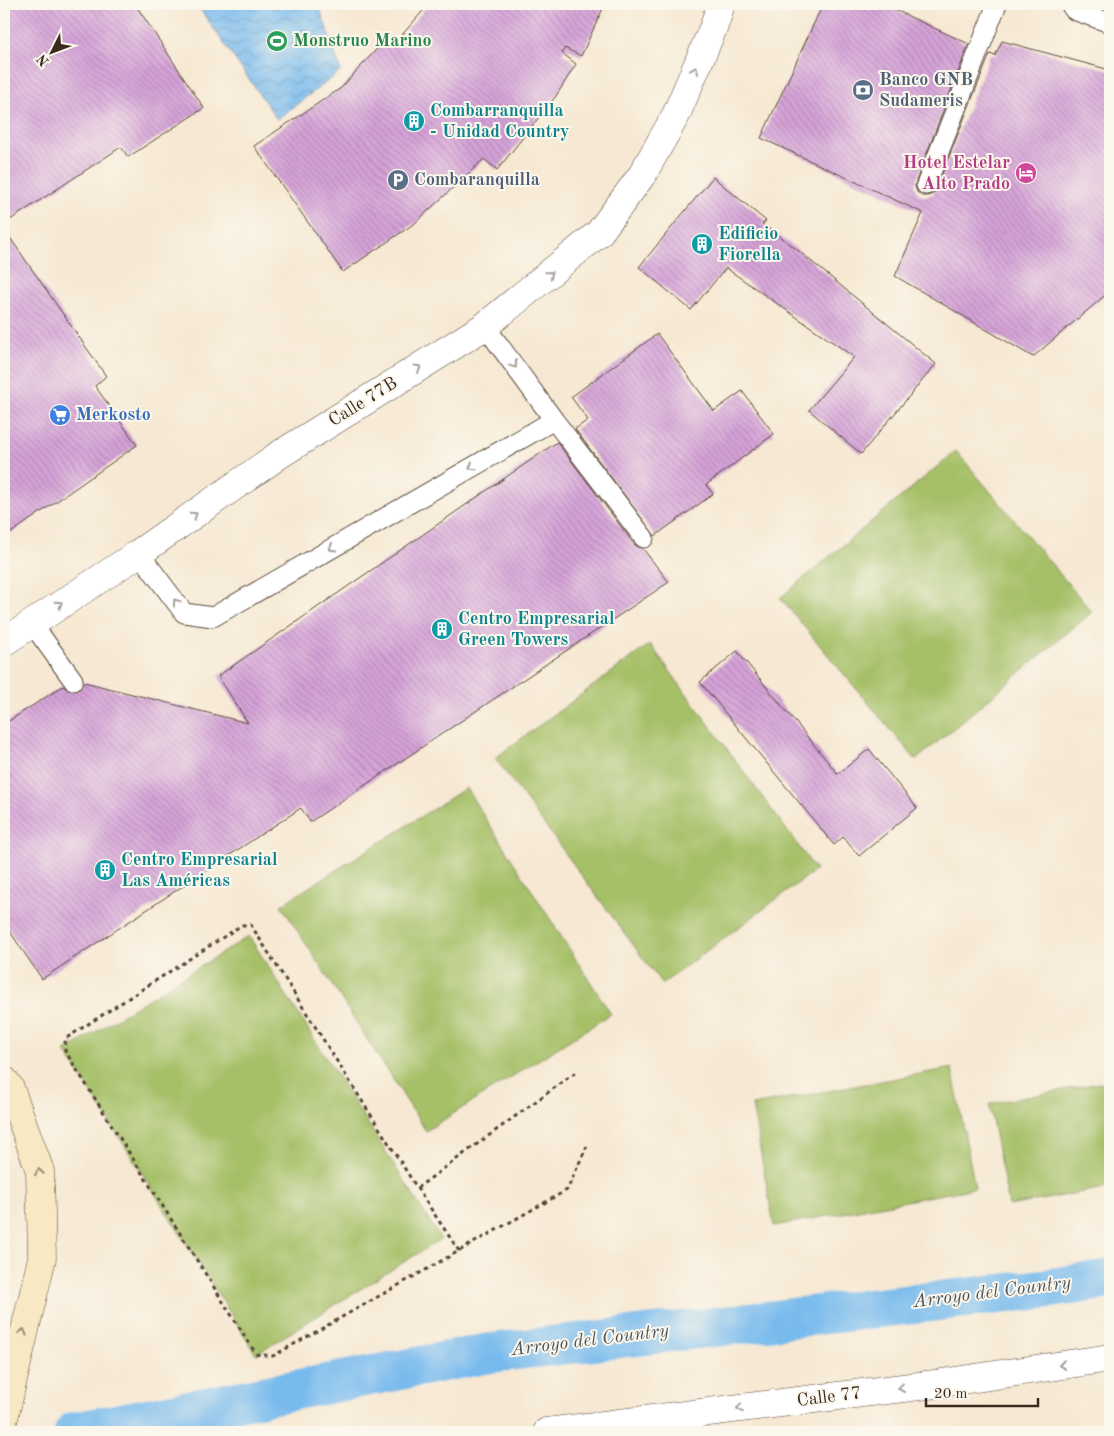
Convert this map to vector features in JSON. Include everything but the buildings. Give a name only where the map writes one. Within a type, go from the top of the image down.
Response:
[{"type":"street","name":"Calle 77B","points":[[4,642],[31,622],[138,553],[279,455],[485,326],[599,233],[642,175],[676,115],[714,26],[721,4]]},
{"type":"street","points":[[4,1080],[10,1088],[40,1170],[42,1258],[6,1407]]},
{"type":"street","name":"Calle 77","points":[[548,1432],[935,1384],[1110,1358]]},
{"type":"lane","points":[[926,185],[997,4]]},
{"type":"lane","points":[[1070,4],[1074,10],[1110,23]]},
{"type":"lane","points":[[485,326],[644,538]]},
{"type":"lane","points":[[138,553],[184,613],[213,617],[554,420]]},
{"type":"lane","points":[[31,622],[73,680]]},
{"type":"path","points":[[459,1251],[417,1188],[251,925],[242,925],[65,1039],[65,1051],[256,1354],[273,1356],[459,1251],[567,1190],[587,1146]]},
{"type":"path","points":[[417,1188],[576,1072]]},
{"type":"green space","points":[[956,451],[1092,612],[916,760],[780,598]]},
{"type":"green space","points":[[650,644],[816,870],[662,984],[495,758]]},
{"type":"green space","points":[[466,788],[611,1014],[426,1131],[281,905]]},
{"type":"green space","points":[[249,936],[441,1239],[256,1354],[65,1051]]},
{"type":"green space","points":[[952,1068],[975,1188],[774,1226],[752,1105]]},
{"type":"green space","points":[[1110,1081],[1110,1187],[1009,1206],[989,1104]]},
{"type":"water","name":"Monstruo Marino","points":[[312,4],[321,12],[341,71],[277,119],[197,5]]},
{"type":"waterway","name":"Arroyo del Country","points":[[74,1432],[490,1353],[1051,1288],[1110,1279]]},
{"type":"place","name":"Monstruo Marino","points":[[277,41]]},
{"type":"place","name":"Banco GNB Sudameris","points":[[863,90]]},
{"type":"place","name":"Combarranquilla - Unidad Country","points":[[414,121]]},
{"type":"place","name":"Hotel Estelar Alto Prado","points":[[1026,173]]},
{"type":"place","name":"Combaranquilla","points":[[398,180]]},
{"type":"place","name":"Edificio Fiorella","points":[[702,244]]},
{"type":"place","name":"Merkosto","points":[[60,415]]},
{"type":"place","name":"Centro Empresarial Green Towers","points":[[442,629]]},
{"type":"place","name":"Centro Empresarial Las Américas","points":[[105,870]]}]
